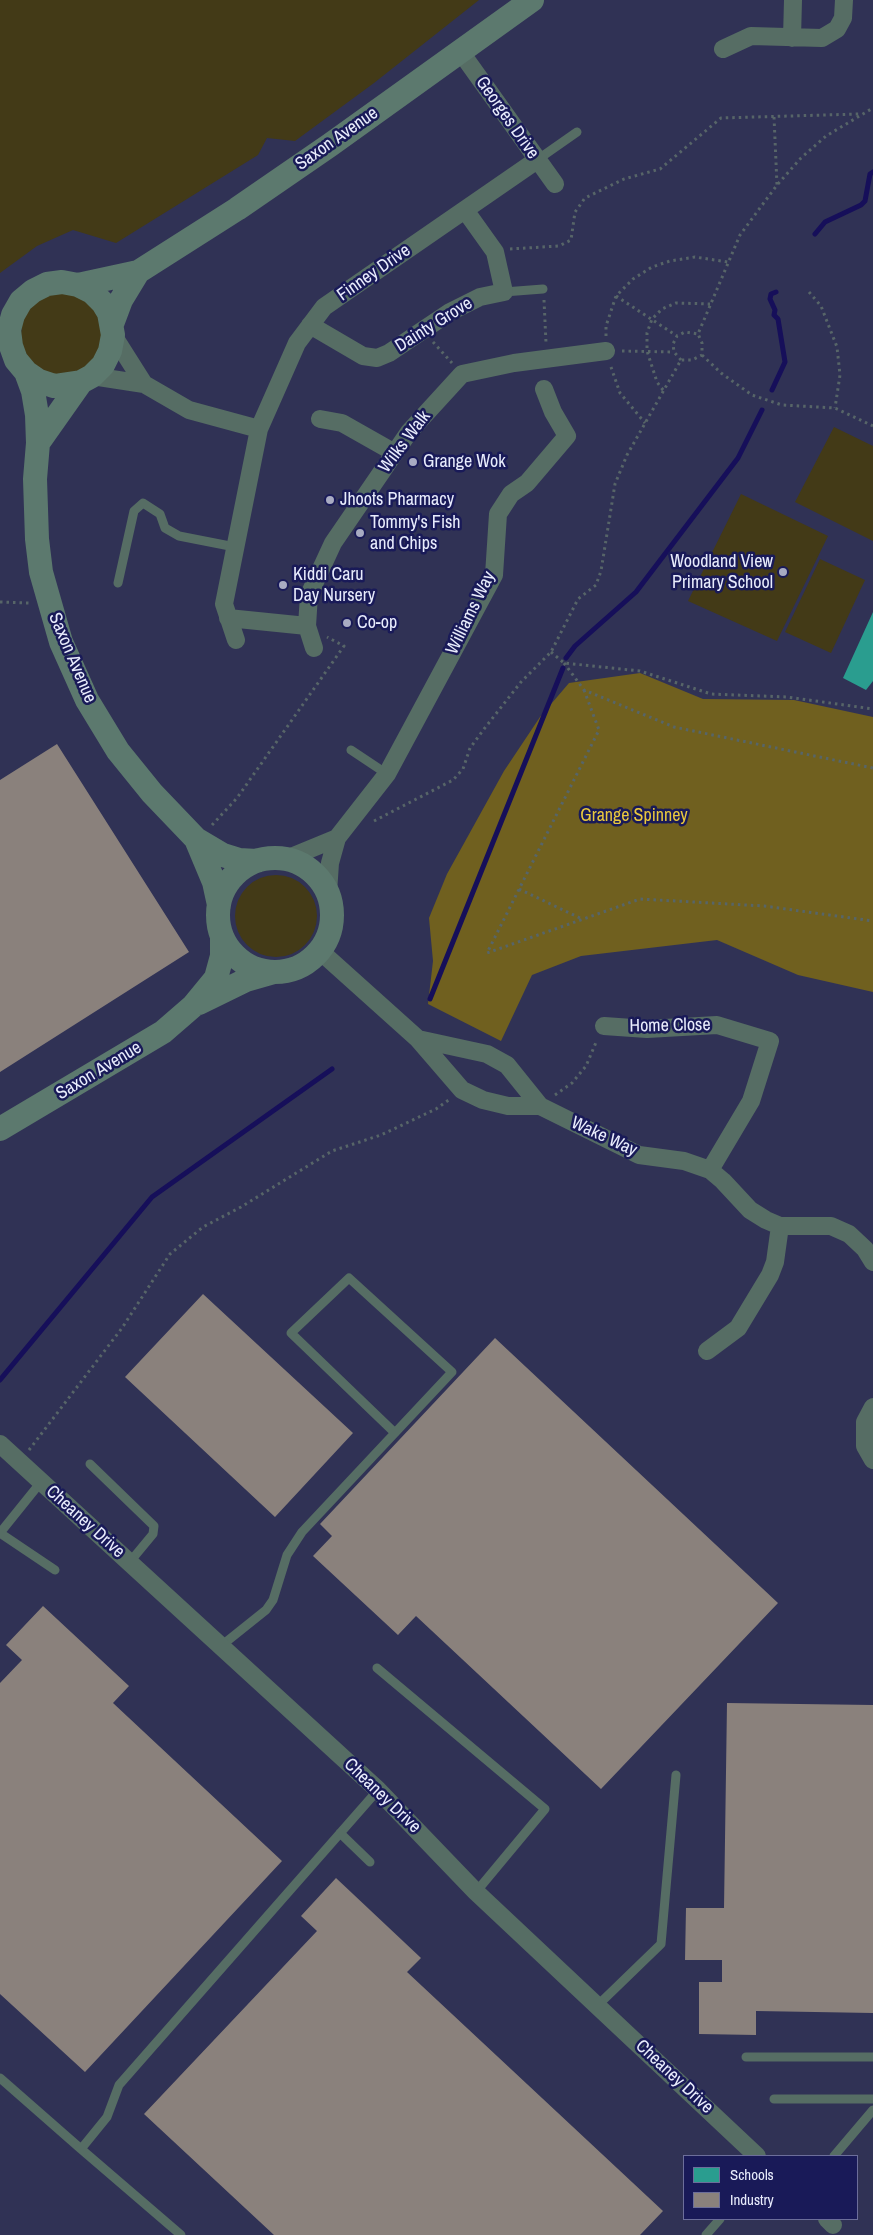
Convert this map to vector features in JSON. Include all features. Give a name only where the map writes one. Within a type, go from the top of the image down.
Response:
[{"type":"street","name":"Saxon Avenue","points":[[78,285],[138,272],[237,209],[532,0]]},
{"type":"street","points":[[792,38],[793,0]]},
{"type":"street","points":[[723,48],[751,36],[822,38],[837,30],[843,18],[844,0]]},
{"type":"street","name":"Georges Drive","points":[[460,51],[555,184]]},
{"type":"street","name":"Finney Drive","points":[[236,640],[224,604],[259,429],[297,343],[324,308],[537,160]]},
{"type":"street","points":[[465,210],[495,252],[504,292]]},
{"type":"street","name":"Saxon Avenue","points":[[38,443],[86,379],[103,365],[110,351],[121,300],[138,272]]},
{"type":"street","name":"Saxon Avenue","points":[[86,379],[54,386],[39,381],[26,372],[16,360],[10,346],[9,330],[13,315],[21,301],[32,291],[47,284],[62,282],[78,285],[92,292],[103,303],[113,330]]},
{"type":"street","name":"Dainty Grove","points":[[310,325],[363,356],[377,358],[389,353],[450,312],[480,297],[504,292]]},
{"type":"street","points":[[113,330],[144,384]]},
{"type":"street","points":[[462,374],[606,351]]},
{"type":"street","name":"Saxon Avenue","points":[[26,372],[33,392],[38,443],[35,479],[37,539],[41,572],[61,642],[87,700],[118,751],[152,794],[202,834],[223,855],[239,860],[257,861]]},
{"type":"street","name":"Wilks Walk","points":[[314,648],[307,626],[308,595],[316,583],[334,543],[409,432],[462,374]]},
{"type":"street","points":[[86,379],[144,384],[189,410],[259,429]]},
{"type":"street","name":"Williams Way","points":[[328,893],[330,863],[337,838],[387,774],[494,575],[498,514],[510,494],[527,483],[567,436],[553,412],[544,389]]},
{"type":"street","points":[[320,419],[342,423],[395,453]]},
{"type":"street","points":[[228,618],[307,626]]},
{"type":"street","name":"Saxon Avenue","points":[[202,834],[218,905]]},
{"type":"street","name":"Williams Way","points":[[286,859],[337,838]]},
{"type":"street","points":[[271,858],[286,859],[304,865],[318,877],[328,893],[332,913],[330,933],[320,950],[307,962],[292,970],[274,972],[257,969],[241,961],[230,950],[222,936],[218,921],[218,905],[223,890],[232,877],[243,867],[257,861],[271,858]]},
{"type":"street","name":"Saxon Avenue","points":[[0,1129],[163,1032],[193,1006],[216,978],[222,956],[222,936]]},
{"type":"street","name":"Wake Way","points":[[320,950],[418,1039],[462,1090],[483,1100],[508,1106],[540,1106]]},
{"type":"street","name":"Saxon Avenue","points":[[193,1006],[246,980],[274,972]]},
{"type":"street","name":"Home Close","points":[[604,1026],[647,1029],[717,1025],[770,1041],[751,1101],[710,1170]]},
{"type":"street","name":"Wake Way","points":[[418,1039],[487,1054],[507,1065],[540,1106],[639,1155],[684,1161],[710,1170],[750,1210],[780,1226],[831,1226],[849,1234],[870,1251]]},
{"type":"street","points":[[707,1350],[738,1328],[770,1275],[775,1262],[780,1226]]},
{"type":"street","points":[[873,1407],[865,1422],[865,1446],[873,1460]]},
{"type":"street","name":"Cheaney Drive","points":[[0,1444],[378,1790],[476,1892],[756,2155]]},
{"type":"lane","points":[[537,160],[577,132]]},
{"type":"lane","points":[[504,292],[543,289]]},
{"type":"lane","points":[[118,583],[134,511],[143,503],[160,514],[165,528],[179,536],[235,546]]},
{"type":"lane","points":[[350,750],[387,774]]},
{"type":"lane","points":[[221,1646],[266,1610],[273,1600],[286,1555],[302,1532],[452,1372],[349,1278],[292,1333],[394,1433]]},
{"type":"lane","points":[[90,1464],[154,1526],[153,1534],[129,1563]]},
{"type":"lane","points":[[41,1482],[0,1532],[55,1570]]},
{"type":"lane","points":[[377,1668],[546,1809],[476,1892]]},
{"type":"lane","points":[[598,2005],[661,1944],[676,1776]]},
{"type":"lane","points":[[80,2149],[107,2117],[119,2084],[378,1790]]},
{"type":"lane","points":[[340,1833],[370,1862]]},
{"type":"lane","points":[[746,2057],[873,2057]]},
{"type":"lane","points":[[0,2078],[181,2235]]},
{"type":"lane","points":[[774,2099],[873,2099]]},
{"type":"lane","points":[[835,2155],[873,2110]]},
{"type":"lane","points":[[706,2235],[719,2220]]},
{"type":"path","points":[[873,108],[826,136],[801,158],[776,185],[740,235],[698,334],[702,343],[702,354],[721,373],[752,395],[782,405],[835,408],[873,426]]},
{"type":"path","points":[[495,252],[520,247],[559,246],[571,240],[575,212],[584,198],[624,179],[660,169],[721,118],[860,114]]},
{"type":"path","points":[[774,117],[776,185]]},
{"type":"path","points":[[645,422],[620,393],[606,351],[606,326],[616,296],[633,280],[652,267],[670,261],[695,257],[728,262]]},
{"type":"path","points":[[543,289],[547,359]]},
{"type":"path","points":[[809,292],[821,306],[837,347],[840,376],[835,408]]},
{"type":"path","points":[[616,296],[677,336]]},
{"type":"path","points":[[664,390],[658,382],[647,351],[647,333],[652,319],[662,309],[676,303],[710,304]]},
{"type":"path","points":[[422,331],[462,374]]},
{"type":"path","points":[[698,334],[685,332],[677,336],[673,344],[674,352],[681,360],[692,360],[702,354]]},
{"type":"path","points":[[606,351],[674,352]]},
{"type":"path","points":[[369,826],[376,819],[412,803],[453,780],[463,768],[470,748],[484,728],[521,682],[551,652],[578,599],[596,585],[601,571],[615,484],[627,455],[681,360]]},
{"type":"path","points":[[202,834],[237,798],[344,646],[307,626]]},
{"type":"path","points":[[551,652],[564,663],[584,690],[599,730],[487,953],[640,899],[764,906],[873,921]]},
{"type":"path","points":[[564,663],[640,670],[711,694],[786,697],[873,709]]},
{"type":"path","points":[[584,690],[674,727],[873,768]]},
{"type":"path","points":[[519,889],[582,919]]},
{"type":"path","points":[[540,1106],[572,1084],[586,1066],[604,1026]]},
{"type":"path","points":[[19,1462],[122,1328],[170,1254],[203,1226],[241,1207],[332,1151],[381,1135],[436,1109],[462,1090]]},
{"type":"shaded area","points":[[0,0],[479,0],[374,83],[295,141],[267,138],[258,155],[116,243],[73,230],[37,246],[0,273]]},
{"type":"shaded area","points":[[62,293],[78,296],[91,305],[100,318],[103,334],[100,350],[91,363],[78,372],[62,375],[46,372],[33,363],[24,350],[21,334],[24,318],[33,305],[46,296]]},
{"type":"shaded area","points":[[834,427],[873,446],[873,541],[795,502]]},
{"type":"shaded area","points":[[741,494],[828,536],[777,641],[688,601]]},
{"type":"shaded area","points":[[820,559],[865,580],[831,653],[785,632]]},
{"type":"shaded area","points":[[268,875],[284,875],[299,882],[310,893],[317,908],[314,932],[305,945],[284,957],[268,957],[253,950],[242,939],[235,924],[235,908],[242,893],[253,882]]},
{"type":"green space","name":"Grange Spinney","points":[[640,673],[703,699],[794,700],[873,717],[873,992],[798,975],[717,940],[581,956],[532,975],[501,1041],[428,1004],[433,961],[429,918],[447,874],[504,771],[540,717],[569,683]]},
{"type":"building: Schools","points":[[873,612],[873,681],[866,690],[843,678]]},
{"type":"building: Industry","points":[[57,744],[189,952],[0,1072],[0,780]]},
{"type":"building: Industry","points":[[203,1294],[353,1433],[275,1517],[125,1377]]},
{"type":"building: Industry","points":[[495,1338],[778,1603],[601,1789],[416,1616],[398,1635],[313,1556],[332,1536],[320,1524]]},
{"type":"building: Industry","points":[[43,1606],[129,1686],[113,1703],[282,1861],[85,2072],[0,1994],[0,1683],[22,1660],[6,1645]]},
{"type":"building: Industry","points":[[727,1703],[873,1705],[873,2013],[756,2011],[756,2035],[699,2034],[699,1982],[722,1982],[722,1960],[685,1960],[686,1908],[724,1908]]},
{"type":"building: Industry","points":[[336,1878],[421,1958],[407,1972],[663,2211],[640,2235],[274,2235],[144,2114],[317,1931],[301,1916]]},
{"type":"waterway","points":[[815,234],[825,222],[861,205],[865,201],[870,174],[873,172]]},
{"type":"waterway","points":[[772,390],[785,362],[778,319],[774,315],[775,310],[770,299],[771,294],[776,292]]},
{"type":"waterway","points":[[566,658],[575,646],[636,592],[738,458],[762,410]]},
{"type":"waterway","points":[[430,999],[563,668]]},
{"type":"waterway","points":[[0,1380],[152,1197],[332,1069]]},
{"type":"place","name":"Grange Wok","points":[[413,462]]},
{"type":"place","name":"Jhoots Pharmacy","points":[[330,500]]},
{"type":"place","name":"Tommy's Fish and Chips","points":[[360,533]]},
{"type":"place","name":"Woodland View Primary School","points":[[783,572]]},
{"type":"place","name":"Kiddi Caru Day Nursery","points":[[283,585]]},
{"type":"place","name":"Co-op","points":[[347,623]]}]
